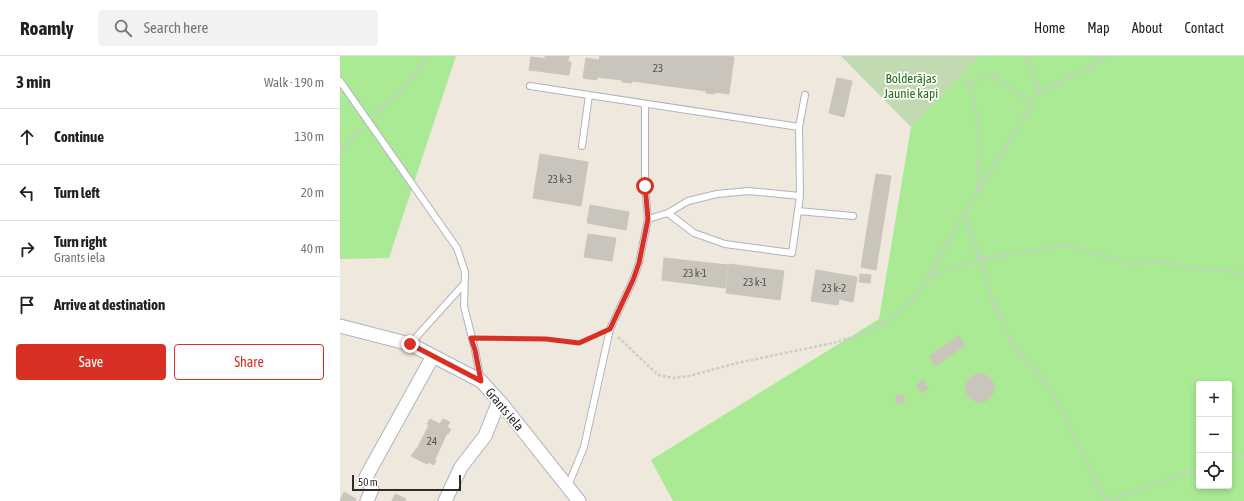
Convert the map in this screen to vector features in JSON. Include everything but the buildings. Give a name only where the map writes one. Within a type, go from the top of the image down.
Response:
[{"type":"street","name":"Grants iela","points":[[340,326],[410,344],[481,381],[499,401],[579,501]]},
{"type":"street","points":[[367,501],[372,489],[366,477],[433,356]]},
{"type":"street","points":[[445,501],[461,467],[485,436],[499,401]]},
{"type":"lane","points":[[340,81],[457,248],[465,272],[464,306],[481,381]]},
{"type":"lane","points":[[530,86],[799,127]]},
{"type":"lane","points":[[582,146],[589,95]]},
{"type":"lane","points":[[668,213],[694,233],[725,244],[792,253],[800,196],[799,127],[805,95]]},
{"type":"lane","points":[[568,486],[584,447],[610,329],[633,280],[639,263],[648,219],[645,186],[645,104]]},
{"type":"lane","points":[[648,219],[668,213],[688,201],[718,194],[748,191],[800,196]]},
{"type":"lane","points":[[798,211],[853,216]]},
{"type":"lane","points":[[410,344],[464,284]]},
{"type":"path","points":[[340,153],[368,120],[404,89],[429,56]]},
{"type":"path","points":[[1024,56],[1032,70],[1039,93]]},
{"type":"path","points":[[471,338],[546,339],[579,343],[610,329],[658,375],[673,378],[689,376],[737,363],[833,343],[865,333],[898,314],[920,292],[966,212],[1039,93],[1109,56]]},
{"type":"path","points":[[945,67],[960,77],[969,86],[976,106],[980,147],[978,193]]},
{"type":"path","points":[[969,86],[987,75],[1008,85],[1032,105]]},
{"type":"path","points":[[966,212],[968,227],[981,259],[991,296],[1014,347],[1040,376],[1058,402],[1106,501],[1196,470]]},
{"type":"path","points":[[928,277],[981,259],[1068,245],[1134,264],[1155,260],[1178,266],[1244,273]]},
{"type":"path","points":[[1232,457],[1244,453]]},
{"type":"green space","points":[[340,56],[456,56],[389,258],[340,259]]},
{"type":"green space","name":"Bolderājas Jaunie kapi","points":[[841,56],[979,56],[911,127]]},
{"type":"green space","points":[[979,56],[1244,56],[1244,501],[673,501],[651,460],[879,319],[911,127]]},
{"type":"route","points":[[410,344],[481,381],[471,338],[546,339],[579,343],[610,329],[633,280],[639,263],[648,219],[645,186]]}]
